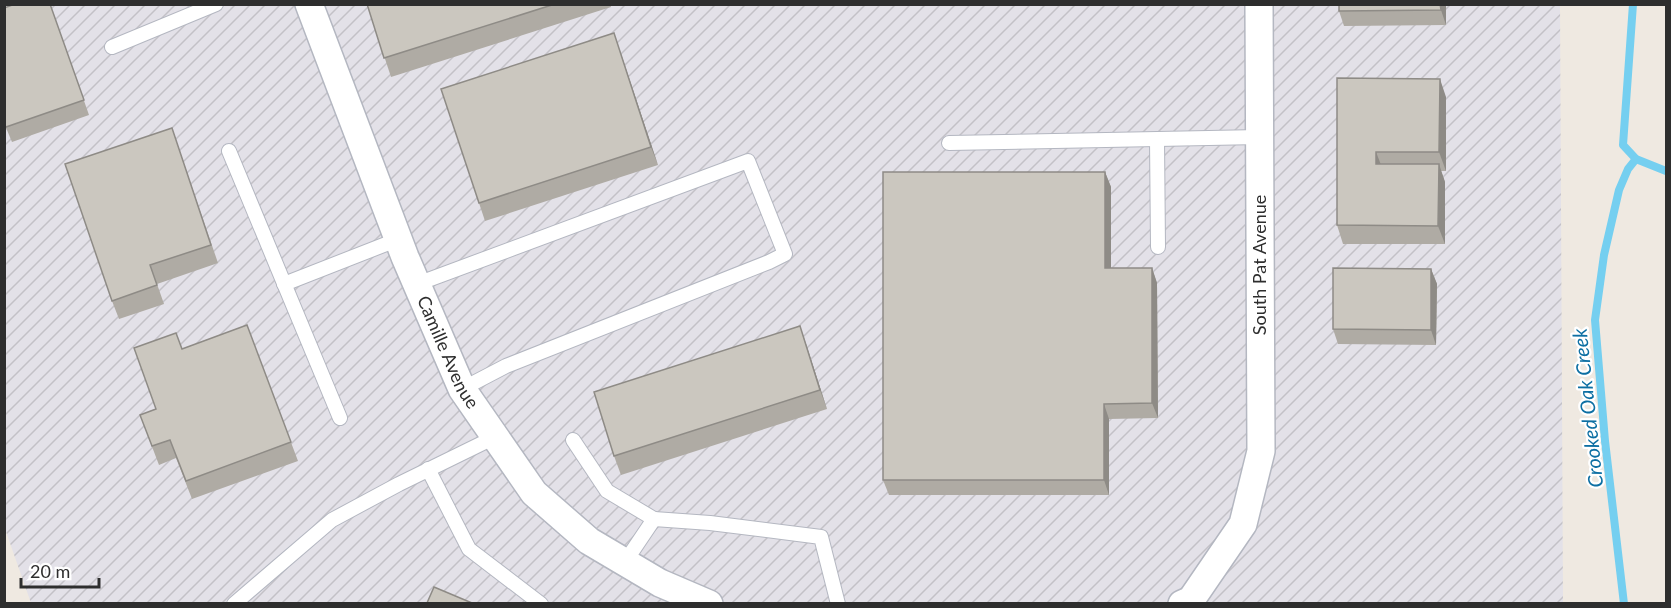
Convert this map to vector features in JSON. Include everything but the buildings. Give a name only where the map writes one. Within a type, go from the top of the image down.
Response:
[{"type":"street","name":"Camille Avenue","points":[[309,4],[399,239],[462,389],[534,493],[590,541],[660,583],[709,603]]},
{"type":"street","name":"South Pat Avenue","points":[[1182,603],[1191,600],[1243,524],[1262,451],[1259,4]]},
{"type":"lane","points":[[112,46],[216,4]]},
{"type":"lane","points":[[949,143],[1260,137]]},
{"type":"lane","points":[[1157,140],[1158,248]]},
{"type":"lane","points":[[229,151],[340,418]]},
{"type":"lane","points":[[417,284],[748,161],[785,254],[506,366],[462,389]]},
{"type":"lane","points":[[284,284],[399,239]]},
{"type":"lane","points":[[234,603],[332,520],[495,436]]},
{"type":"lane","points":[[573,441],[607,491],[654,519],[710,523],[821,537],[838,603]]},
{"type":"lane","points":[[428,469],[469,549],[541,603]]},
{"type":"lane","points":[[625,562],[654,519]]},
{"type":"shaded area","points":[[4,5],[1560,5],[1563,603],[31,603],[4,526]]},
{"type":"waterway","name":"Crooked Oak Creek","points":[[1633,4],[1623,145],[1636,159],[1666,171]]},
{"type":"waterway","name":"Crooked Oak Creek","points":[[1624,604],[1605,441],[1595,320],[1604,255],[1619,190],[1628,169],[1636,159]]}]
